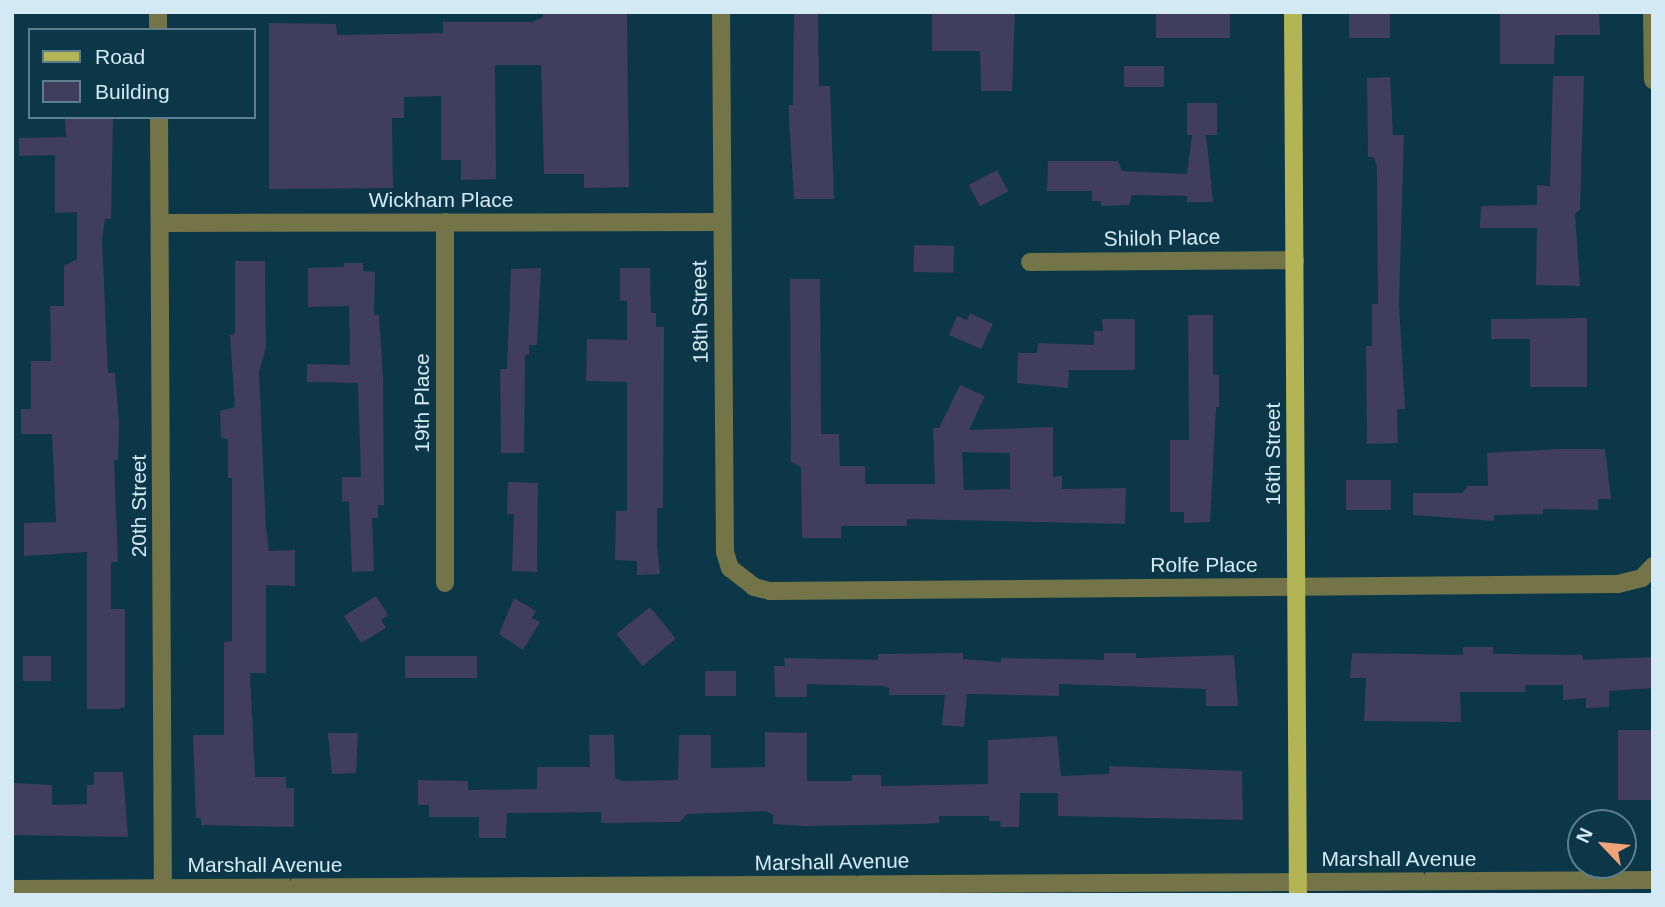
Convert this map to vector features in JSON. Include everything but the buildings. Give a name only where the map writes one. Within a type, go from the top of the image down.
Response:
[{"type":"main road","name":"16th Street","points":[[1293,12],[1298,889]]},
{"type":"street","name":"18th Street","points":[[720,12],[725,552],[730,568],[741,579],[766,590]]},
{"type":"street","points":[[1652,12],[1653,80]]},
{"type":"street","name":"20th Street","points":[[159,119],[163,891]]},
{"type":"street","name":"19th Place","points":[[444,222],[445,583]]},
{"type":"street","name":"Wickham Place","points":[[160,223],[722,222]]},
{"type":"street","name":"Shiloh Place","points":[[1030,262],[1295,260]]},
{"type":"street","name":"Rolfe Place","points":[[766,590],[1618,584],[1647,572]]},
{"type":"street","name":"Marshall Avenue","points":[[12,889],[1298,889],[1653,880]]}]
